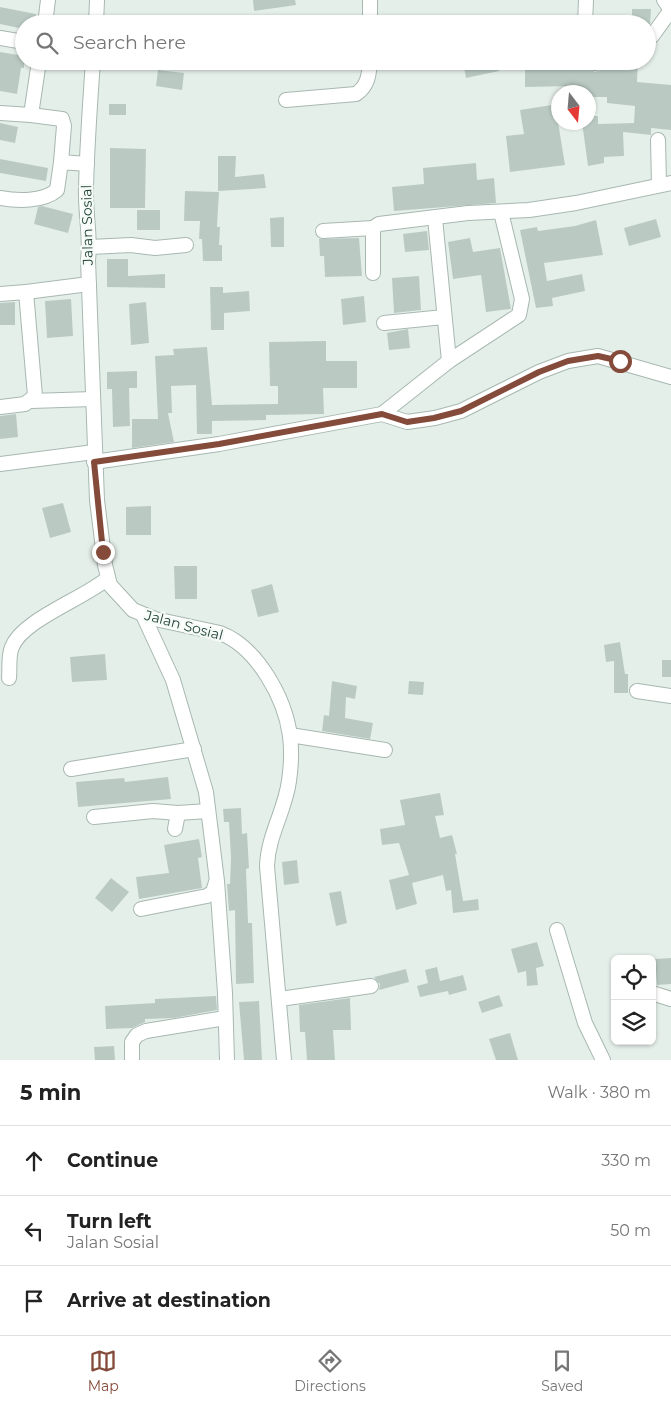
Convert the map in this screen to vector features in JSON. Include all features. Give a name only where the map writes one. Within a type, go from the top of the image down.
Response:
[{"type":"street","points":[[46,15],[48,0]]},
{"type":"street","points":[[96,15],[97,0]]},
{"type":"street","points":[[370,0],[370,15]]},
{"type":"street","points":[[585,15],[586,0]]},
{"type":"street","points":[[656,31],[671,10],[664,0]]},
{"type":"street","points":[[0,38],[15,40]]},
{"type":"street","points":[[32,115],[38,70]]},
{"type":"street","name":"Jalan Sosial","points":[[92,70],[87,164],[86,228],[90,247],[88,260],[94,457],[100,531],[108,578],[110,585],[132,610],[143,615],[220,633],[245,649],[253,656],[270,680],[287,721],[290,735],[289,783],[271,834],[267,855],[284,1060]]},
{"type":"street","points":[[286,100],[356,94],[364,89],[368,70]]},
{"type":"street","points":[[0,113],[62,119],[64,126],[57,190],[50,196],[40,198],[0,198]]},
{"type":"street","points":[[323,231],[373,228],[393,222],[576,204],[665,183],[658,140]]},
{"type":"street","points":[[61,162],[87,164]]},
{"type":"street","points":[[0,464],[94,457],[219,444],[382,414],[449,361],[515,320],[522,311],[522,299],[501,212]]},
{"type":"street","points":[[434,218],[449,361]]},
{"type":"street","points":[[373,228],[373,273]]},
{"type":"street","points":[[90,247],[130,245],[160,248],[186,245]]},
{"type":"street","points":[[0,294],[89,284]]},
{"type":"street","points":[[26,292],[35,388],[35,396],[31,401]]},
{"type":"street","points":[[384,323],[444,317]]},
{"type":"street","points":[[382,414],[407,422],[461,411],[539,372],[568,361],[598,356],[671,377]]},
{"type":"street","points":[[0,407],[31,401],[93,399]]},
{"type":"street","points":[[9,678],[11,649],[21,633],[66,603],[95,589],[108,578]]},
{"type":"street","points":[[143,615],[173,680],[206,792],[216,881],[227,1060]]},
{"type":"street","points":[[637,691],[671,696]]},
{"type":"street","points":[[290,735],[385,750]]},
{"type":"street","points":[[71,769],[194,749]]},
{"type":"street","points":[[94,817],[153,811],[178,813],[208,811]]},
{"type":"street","points":[[175,830],[178,813]]},
{"type":"street","points":[[141,909],[207,896],[213,892],[216,881]]},
{"type":"street","points":[[557,930],[586,1023],[602,1060]]},
{"type":"street","points":[[280,999],[371,986]]},
{"type":"street","points":[[656,994],[671,999]]},
{"type":"street","points":[[132,1060],[132,1042],[137,1035],[146,1031],[225,1018]]},
{"type":"building","points":[[253,0],[295,0],[296,5],[254,11]]},
{"type":"building","points":[[0,7],[36,14],[15,15],[15,27],[0,24]]},
{"type":"building","points":[[632,9],[651,9],[651,15],[632,15]]},
{"type":"building","points":[[0,52],[15,54],[15,70],[21,70],[17,94],[0,91]]},
{"type":"building","points":[[158,70],[184,73],[182,90],[156,86]]},
{"type":"building","points":[[465,70],[499,70],[499,71],[466,78]]},
{"type":"building","points":[[525,70],[591,70],[595,72],[600,70],[638,70],[637,82],[671,85],[671,130],[651,128],[651,135],[623,132],[624,156],[604,157],[604,163],[588,166],[583,130],[596,130],[596,116],[598,116],[598,124],[634,123],[635,106],[607,103],[607,97],[596,97],[596,85],[525,87]]},
{"type":"building","points":[[109,104],[126,104],[126,115],[109,115]]},
{"type":"building","points":[[551,105],[551,130],[559,130],[565,165],[510,172],[506,136],[524,134],[520,110]]},
{"type":"building","points":[[0,123],[18,127],[15,143],[0,140]]},
{"type":"building","points":[[110,148],[146,149],[145,208],[110,208]]},
{"type":"building","points":[[218,156],[236,156],[235,177],[264,174],[266,188],[218,191]]},
{"type":"building","points":[[0,159],[48,168],[46,181],[0,173]]},
{"type":"building","points":[[476,163],[477,180],[494,178],[496,203],[394,211],[392,187],[424,184],[423,168]]},
{"type":"building","points":[[185,191],[219,192],[217,227],[220,227],[219,245],[222,245],[222,261],[203,261],[202,239],[199,239],[200,221],[184,221]]},
{"type":"building","points":[[42,206],[73,214],[68,233],[34,224],[38,207]]},
{"type":"building","points":[[137,210],[160,210],[160,230],[137,230]]},
{"type":"building","points":[[284,217],[284,247],[271,247],[270,218]]},
{"type":"building","points":[[656,219],[661,237],[629,246],[624,228]]},
{"type":"building","points":[[596,220],[603,255],[544,263],[547,281],[582,274],[585,291],[552,298],[553,306],[536,308],[520,230],[537,227],[538,231],[575,226]]},
{"type":"building","points":[[427,231],[429,250],[405,252],[403,234]]},
{"type":"building","points":[[359,238],[362,276],[325,277],[324,256],[320,256],[319,239]]},
{"type":"building","points":[[470,238],[473,252],[500,248],[511,309],[486,312],[481,275],[453,279],[448,242]]},
{"type":"building","points":[[107,259],[128,259],[128,276],[165,274],[165,288],[107,287]]},
{"type":"building","points":[[419,276],[421,310],[394,313],[392,278]]},
{"type":"building","points":[[210,287],[223,287],[223,293],[249,291],[250,311],[224,313],[224,330],[211,330]]},
{"type":"building","points":[[364,296],[366,322],[343,325],[341,299]]},
{"type":"building","points":[[71,299],[73,336],[47,338],[45,301]]},
{"type":"building","points":[[15,302],[15,325],[0,325],[0,303]]},
{"type":"building","points":[[146,302],[149,343],[131,345],[129,304]]},
{"type":"building","points":[[408,329],[410,348],[389,350],[387,333]]},
{"type":"building","points":[[326,341],[326,361],[357,361],[357,388],[323,388],[324,414],[266,415],[266,420],[212,421],[212,434],[197,434],[196,385],[171,386],[172,413],[168,413],[174,442],[132,448],[132,419],[158,419],[155,356],[174,355],[173,349],[207,347],[212,405],[278,404],[278,386],[270,386],[269,342]]},
{"type":"building","points":[[137,371],[137,388],[129,388],[130,426],[113,427],[112,389],[107,389],[107,372]]},
{"type":"building","points":[[16,414],[18,437],[0,439],[0,416]]},
{"type":"building","points":[[63,503],[71,532],[50,538],[42,508]]},
{"type":"building","points":[[151,506],[151,535],[126,535],[126,507]]},
{"type":"building","points":[[174,566],[197,566],[197,599],[175,599]]},
{"type":"building","points":[[272,584],[279,612],[258,617],[251,590]]},
{"type":"building","points":[[620,642],[625,674],[628,674],[628,693],[614,693],[614,661],[606,662],[604,645]]},
{"type":"building","points":[[105,654],[107,680],[72,682],[70,657]]},
{"type":"building","points":[[662,660],[671,660],[671,677],[662,677]]},
{"type":"building","points":[[332,681],[357,686],[355,699],[346,697],[345,718],[373,723],[370,739],[322,731],[324,715],[329,716]]},
{"type":"building","points":[[409,681],[424,682],[423,695],[408,694]]},
{"type":"building","points":[[168,777],[171,799],[78,807],[76,782],[124,778],[125,782]]},
{"type":"building","points":[[440,793],[444,815],[435,816],[440,838],[452,835],[457,854],[455,854],[463,901],[478,899],[479,910],[453,913],[451,890],[446,891],[443,875],[412,883],[417,904],[396,910],[389,880],[409,875],[399,843],[382,845],[380,829],[405,825],[400,800]]},
{"type":"building","points":[[241,808],[242,834],[247,833],[249,868],[246,869],[248,923],[252,923],[254,983],[236,984],[235,910],[229,911],[227,884],[230,884],[231,858],[229,822],[224,822],[223,809]]},
{"type":"building","points":[[199,839],[202,857],[198,858],[202,888],[139,899],[136,877],[169,873],[164,845]]},
{"type":"building","points":[[297,860],[299,883],[284,885],[282,862]]},
{"type":"building","points":[[111,878],[129,892],[112,912],[95,898]]},
{"type":"building","points":[[341,891],[347,923],[336,926],[329,893]]},
{"type":"building","points":[[537,942],[544,966],[536,968],[538,985],[527,986],[526,971],[518,973],[511,949]]},
{"type":"building","points":[[671,958],[671,984],[657,985],[656,959]]},
{"type":"building","points":[[437,967],[440,981],[463,975],[467,990],[449,995],[448,991],[420,997],[417,986],[428,983],[425,970]]},
{"type":"building","points":[[406,969],[409,982],[379,990],[380,984],[374,977]]},
{"type":"building","points":[[499,995],[503,1006],[482,1013],[478,1002]]},
{"type":"building","points":[[216,996],[217,1010],[174,1018],[145,1019],[145,1022],[132,1028],[106,1029],[105,1006],[155,1003],[155,999]]},
{"type":"building","points":[[350,998],[351,1030],[333,1030],[335,1060],[307,1060],[305,1032],[300,1032],[299,1005]]},
{"type":"building","points":[[259,1001],[262,1060],[244,1060],[239,1002]]},
{"type":"building","points":[[510,1033],[518,1060],[496,1060],[489,1039]]},
{"type":"building","points":[[114,1046],[115,1060],[95,1060],[94,1047]]},
{"type":"route","points":[[103,552],[94,462],[297,431],[382,414],[407,422],[434,418],[461,411],[539,372],[568,361],[598,356],[620,361]]}]
